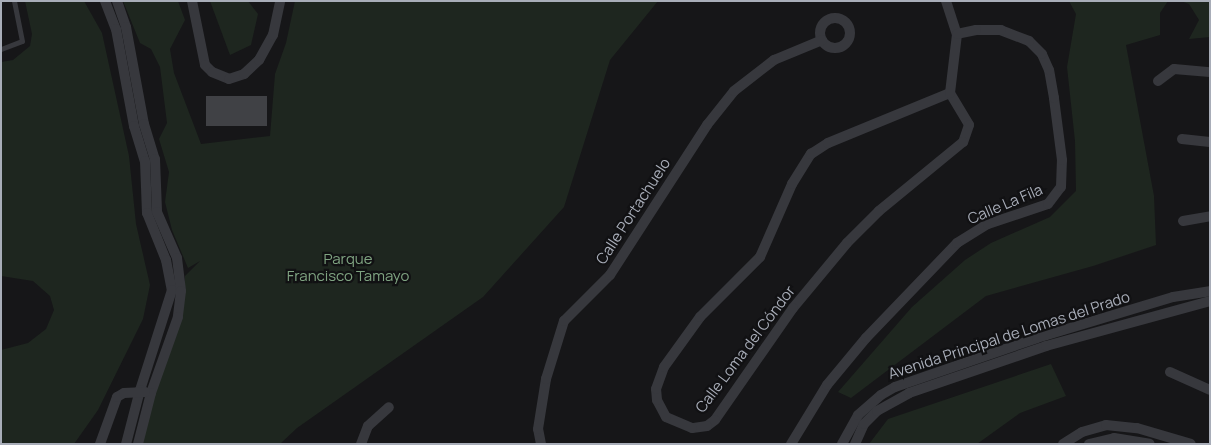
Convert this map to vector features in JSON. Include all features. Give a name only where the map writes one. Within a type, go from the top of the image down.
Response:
[{"type":"street","points":[[105,1],[116,29],[134,126],[145,161],[146,213],[166,260],[172,290],[140,390],[126,444]]},
{"type":"street","points":[[117,1],[126,27],[144,124],[158,174],[157,212],[177,258],[181,291],[178,317],[151,393],[138,444]]},
{"type":"street","points":[[192,1],[205,65],[212,72],[229,79],[244,74],[260,60],[273,35],[280,1]]},
{"type":"street","points":[[946,1],[957,34],[950,93]]},
{"type":"street","name":"Calle La Fila","points":[[791,444],[827,385],[957,243],[988,224],[1048,204],[1062,187],[1062,160],[1054,98],[1049,70],[1042,54],[1029,40],[1001,30],[976,30],[957,34]]},
{"type":"street","name":"Calle Portachuelo","points":[[541,444],[538,429],[546,380],[564,321],[610,275],[707,125],[734,91],[774,60],[822,40]]},
{"type":"street","points":[[1158,81],[1174,69],[1210,72]]},
{"type":"street","name":"Calle Loma del Cóndor","points":[[950,93],[969,125],[963,142],[879,211],[847,243],[793,308],[715,420],[707,426],[692,428],[666,417],[657,400],[656,389],[664,367],[700,317],[760,257],[792,184],[811,154],[828,143],[950,93]]},
{"type":"street","points":[[1182,139],[1210,142]]},
{"type":"street","points":[[1183,221],[1210,216]]},
{"type":"street","name":"Avenida Principal de Lomas del Prado","points":[[842,444],[858,415],[880,395],[895,387],[1037,338],[1174,297],[1210,291]]},
{"type":"street","name":"Avenida Principal de Lomas del Prado","points":[[854,444],[864,424],[877,411],[910,393],[1046,346],[1210,301]]},
{"type":"street","points":[[1170,372],[1210,390]]},
{"type":"street","points":[[100,444],[117,397],[140,390],[151,393]]},
{"type":"street","points":[[361,444],[368,426],[389,407]]},
{"type":"street","points":[[1063,444],[1082,432],[1106,425],[1137,428],[1191,444]]},
{"type":"street","points":[[1089,444],[1114,438],[1150,444]]},
{"type":"lane","points":[[1,49],[22,41],[14,1]]},
{"type":"green space","points":[[25,1],[84,1],[102,33],[129,156],[136,224],[150,285],[143,319],[98,410],[74,444],[1,444],[1,350],[28,343],[46,329],[54,310],[50,296],[33,281],[1,276],[1,62],[13,60],[30,46],[32,34]]},
{"type":"green space","name":"Parque Francisco Tamayo","points":[[123,1],[178,1],[185,20],[170,49],[174,73],[201,144],[270,136],[275,74],[286,43],[295,1],[658,1],[610,60],[564,207],[483,297],[297,428],[280,444],[138,444],[185,291],[185,276],[200,261],[188,268],[172,230],[165,202],[169,172],[159,139],[167,123],[160,67],[151,49],[140,43]]},
{"type":"green space","points":[[210,1],[248,1],[258,14],[251,45],[230,55]]},
{"type":"green space","points":[[1069,1],[1168,1],[1160,13],[1160,35],[1126,45],[1154,196],[1156,245],[1093,266],[986,296],[851,398],[838,392],[912,307],[965,260],[991,243],[1050,217],[1076,191],[1075,141],[1067,67],[1076,14]]},
{"type":"green space","points":[[1181,1],[1210,1],[1210,37],[1189,39],[1199,20],[1189,4]]},
{"type":"green space","points":[[1051,364],[1066,396],[1020,413],[977,444],[869,444],[888,419]]},
{"type":"building","points":[[206,96],[267,96],[267,126],[206,126]]}]
